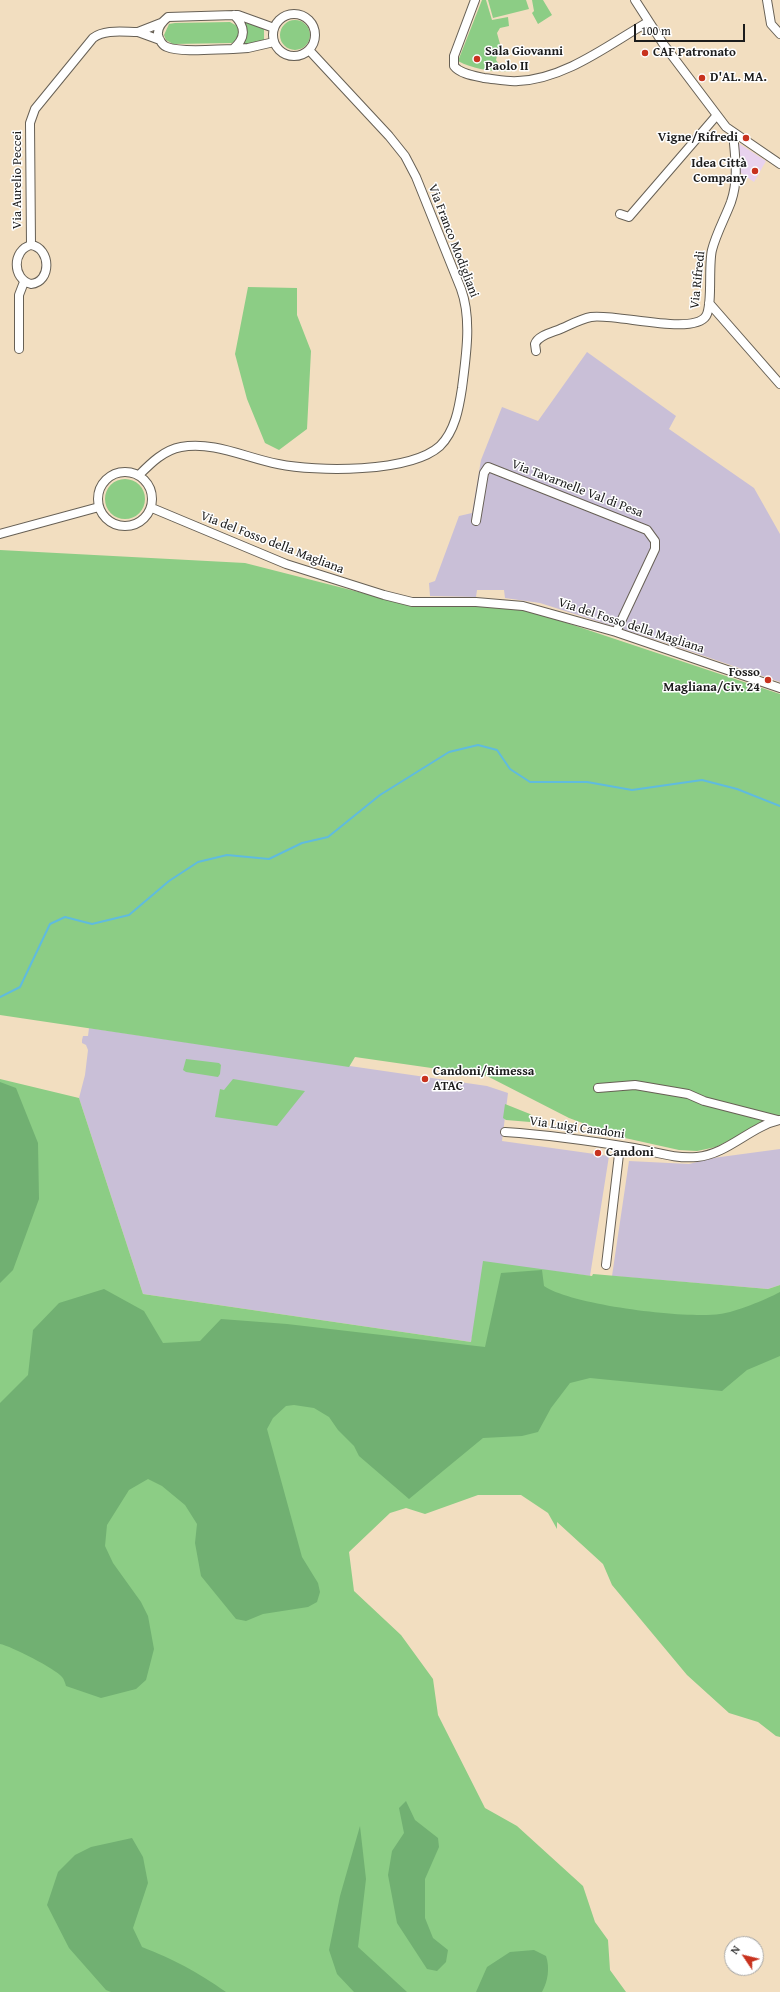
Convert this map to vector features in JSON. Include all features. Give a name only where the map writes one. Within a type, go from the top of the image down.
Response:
[{"type":"street","points":[[476,0],[454,56],[454,66],[458,70],[468,74],[503,80],[527,80],[560,71],[648,22]]},
{"type":"street","points":[[634,0],[648,22],[717,115],[733,133],[780,164]]},
{"type":"street","points":[[767,0],[771,24],[780,34]]},
{"type":"street","points":[[289,14],[303,15],[309,19],[316,31],[313,45],[303,54],[285,54],[274,42],[274,28],[277,22],[289,14]]},
{"type":"street","points":[[233,49],[240,42],[244,32],[242,25],[234,15]]},
{"type":"street","name":"Via Aurelio Peccei","points":[[138,32],[161,23],[168,16],[234,15],[247,17],[274,28]]},
{"type":"street","points":[[160,40],[158,33],[161,23]]},
{"type":"street","name":"Via Aurelio Peccei","points":[[31,245],[30,123],[35,109],[93,38],[104,32],[138,32],[160,40],[166,47],[176,49],[248,48],[274,42]]},
{"type":"street","name":"Via Franco Modigliani","points":[[139,475],[166,452],[176,448],[192,445],[212,446],[291,466],[334,468],[386,466],[419,458],[433,451],[446,439],[454,423],[462,385],[467,329],[466,306],[461,289],[416,178],[405,156],[389,136],[309,50]]},
{"type":"street","points":[[620,214],[629,217],[717,115]]},
{"type":"street","name":"Via Rifredi","points":[[536,351],[536,341],[542,337],[591,317],[692,324],[705,318],[710,303],[710,270],[712,250],[731,201],[736,179],[733,133]]},
{"type":"street","points":[[31,245],[39,247],[45,256],[45,272],[38,282],[31,284],[24,282],[17,271],[18,256],[22,249],[31,245]]},
{"type":"street","points":[[19,349],[19,295],[24,282]]},
{"type":"street","points":[[710,303],[780,384]]},
{"type":"street","name":"Via Tavarnelle Val di Pesa","points":[[476,520],[484,473],[488,467],[648,530],[655,541],[655,549],[616,632]]},
{"type":"street","points":[[122,472],[139,475],[151,488],[153,501],[152,508],[147,517],[134,525],[125,526],[109,521],[103,516],[99,507],[98,497],[100,487],[113,474],[122,472]]},
{"type":"street","points":[[0,534],[99,507]]},
{"type":"street","name":"Via del Fosso della Magliana","points":[[152,508],[286,564],[384,595],[412,602],[476,602],[523,606],[616,632],[780,688]]},
{"type":"street","points":[[598,1088],[635,1085],[688,1094],[704,1101],[779,1120]]},
{"type":"street","name":"Via Luigi Candoni","points":[[505,1132],[538,1134],[620,1146],[664,1155],[698,1157],[724,1147],[779,1120]]},
{"type":"street","points":[[606,1264],[620,1146]]},
{"type":"shaded area","points":[[735,141],[766,161],[754,182],[738,171]]},
{"type":"shaded area","points":[[587,352],[676,416],[669,429],[754,488],[780,534],[780,682],[666,643],[540,603],[505,598],[504,590],[477,590],[476,597],[430,596],[429,583],[435,581],[459,516],[472,513],[481,460],[502,407],[538,421]]},
{"type":"shaded area","points":[[89,1028],[487,1086],[508,1093],[502,1141],[609,1156],[590,1276],[488,1263],[471,1342],[143,1294],[79,1098],[85,1075],[88,1050],[86,1045],[82,1043],[82,1040],[83,1036],[88,1036]]},
{"type":"shaded area","points":[[780,1149],[780,1285],[768,1289],[612,1276],[629,1161],[689,1164],[713,1158]]},
{"type":"green space","points":[[482,0],[486,0],[492,20],[508,17],[509,26],[500,28],[497,33],[500,44],[496,60],[501,67],[514,68],[513,71],[485,70],[458,61]]},
{"type":"green space","points":[[488,0],[526,0],[529,9],[493,18]]},
{"type":"green space","points":[[532,0],[543,0],[552,15],[538,24],[532,13],[534,11]]},
{"type":"green space","points":[[241,18],[264,26],[264,40],[241,46],[245,39],[247,29]]},
{"type":"green space","points":[[295,20],[306,24],[310,35],[306,46],[295,50],[284,46],[280,35],[284,24]]},
{"type":"green space","points":[[230,22],[237,26],[238,31],[236,40],[232,43],[173,44],[166,40],[164,35],[169,24]]},
{"type":"green space","points":[[248,287],[297,288],[297,315],[311,351],[307,429],[279,450],[265,443],[247,399],[235,354]]},
{"type":"green space","points":[[129,479],[136,482],[142,488],[145,499],[144,507],[136,516],[129,519],[121,519],[114,516],[106,507],[105,495],[108,488],[117,480]]},
{"type":"green space","points":[[0,550],[245,563],[398,602],[513,607],[546,616],[780,694],[780,1118],[762,1124],[716,1147],[697,1151],[679,1150],[625,1138],[569,1118],[487,1076],[355,1057],[349,1067],[0,1015]]},
{"type":"green space","points":[[186,1059],[219,1063],[221,1065],[220,1074],[218,1077],[186,1072],[183,1070]]},
{"type":"green space","points":[[0,1079],[79,1098],[143,1294],[471,1342],[483,1261],[592,1276],[593,1274],[768,1289],[780,1285],[780,1737],[776,1736],[758,1722],[729,1713],[687,1675],[612,1585],[603,1564],[557,1522],[557,1529],[548,1513],[521,1495],[478,1495],[425,1514],[406,1508],[390,1513],[349,1552],[354,1591],[401,1635],[433,1679],[438,1715],[485,1808],[517,1826],[583,1886],[595,1922],[608,1940],[610,1970],[626,1992],[0,1992]]},
{"type":"green space","points":[[233,1079],[305,1091],[277,1126],[215,1117],[220,1089],[224,1090]]},
{"type":"green space","points":[[0,1082],[16,1088],[38,1143],[39,1199],[13,1270],[0,1283]]},
{"type":"green space","points":[[505,1104],[530,1114],[532,1116],[532,1120],[530,1122],[506,1120],[503,1118]]},
{"type":"green space","points":[[542,1270],[544,1286],[558,1293],[603,1305],[656,1312],[704,1315],[720,1314],[734,1311],[767,1299],[780,1292],[780,1356],[747,1370],[722,1391],[590,1378],[570,1383],[551,1408],[538,1432],[522,1436],[483,1438],[409,1499],[359,1456],[354,1446],[338,1430],[329,1417],[314,1408],[294,1405],[286,1406],[273,1418],[267,1429],[302,1557],[318,1583],[320,1592],[317,1602],[308,1607],[263,1614],[246,1621],[236,1619],[201,1576],[195,1543],[197,1524],[185,1505],[162,1486],[148,1479],[129,1490],[107,1525],[105,1546],[113,1563],[141,1602],[148,1616],[154,1649],[146,1680],[136,1689],[101,1698],[66,1686],[64,1680],[58,1673],[23,1653],[0,1644],[0,1403],[28,1375],[33,1330],[59,1303],[104,1289],[144,1311],[163,1343],[200,1341],[221,1319],[287,1324],[485,1347],[501,1273]]},
{"type":"green space","points":[[406,1801],[415,1820],[438,1838],[439,1847],[425,1879],[425,1918],[433,1938],[448,1950],[446,1962],[437,1971],[427,1969],[397,1923],[388,1875],[392,1851],[404,1833],[399,1808]]},
{"type":"green space","points":[[360,1826],[366,1879],[358,1947],[407,1992],[354,1992],[337,1974],[329,1950],[340,1896]]},
{"type":"green space","points":[[132,1838],[143,1857],[148,1883],[133,1928],[142,1947],[185,1966],[226,1992],[111,1992],[106,1990],[69,1948],[47,1905],[58,1872],[75,1855],[91,1847]]},
{"type":"green space","points":[[534,1950],[546,1956],[548,1965],[546,1983],[542,1992],[476,1992],[487,1967],[510,1952]]},
{"type":"waterway","points":[[0,997],[20,987],[50,924],[65,917],[92,924],[129,915],[169,881],[198,862],[227,855],[269,859],[302,843],[328,837],[380,795],[449,752],[478,745],[497,750],[510,769],[530,782],[587,782],[632,790],[702,780],[737,789],[780,806]]},
{"type":"place","name":"CAF Patronato","points":[[645,53]]},
{"type":"place","name":"Sala Giovanni Paolo II","points":[[477,59]]},
{"type":"place","name":"D'AL. MA.","points":[[702,78]]},
{"type":"place","name":"Vigne/Rifredi","points":[[746,138]]},
{"type":"place","name":"Idea Città Company","points":[[755,171]]},
{"type":"place","name":"Fosso Magliana/Civ. 24","points":[[768,680]]},
{"type":"place","name":"Candoni/Rimessa ATAC","points":[[425,1079]]},
{"type":"place","name":"Candoni","points":[[598,1153]]}]
